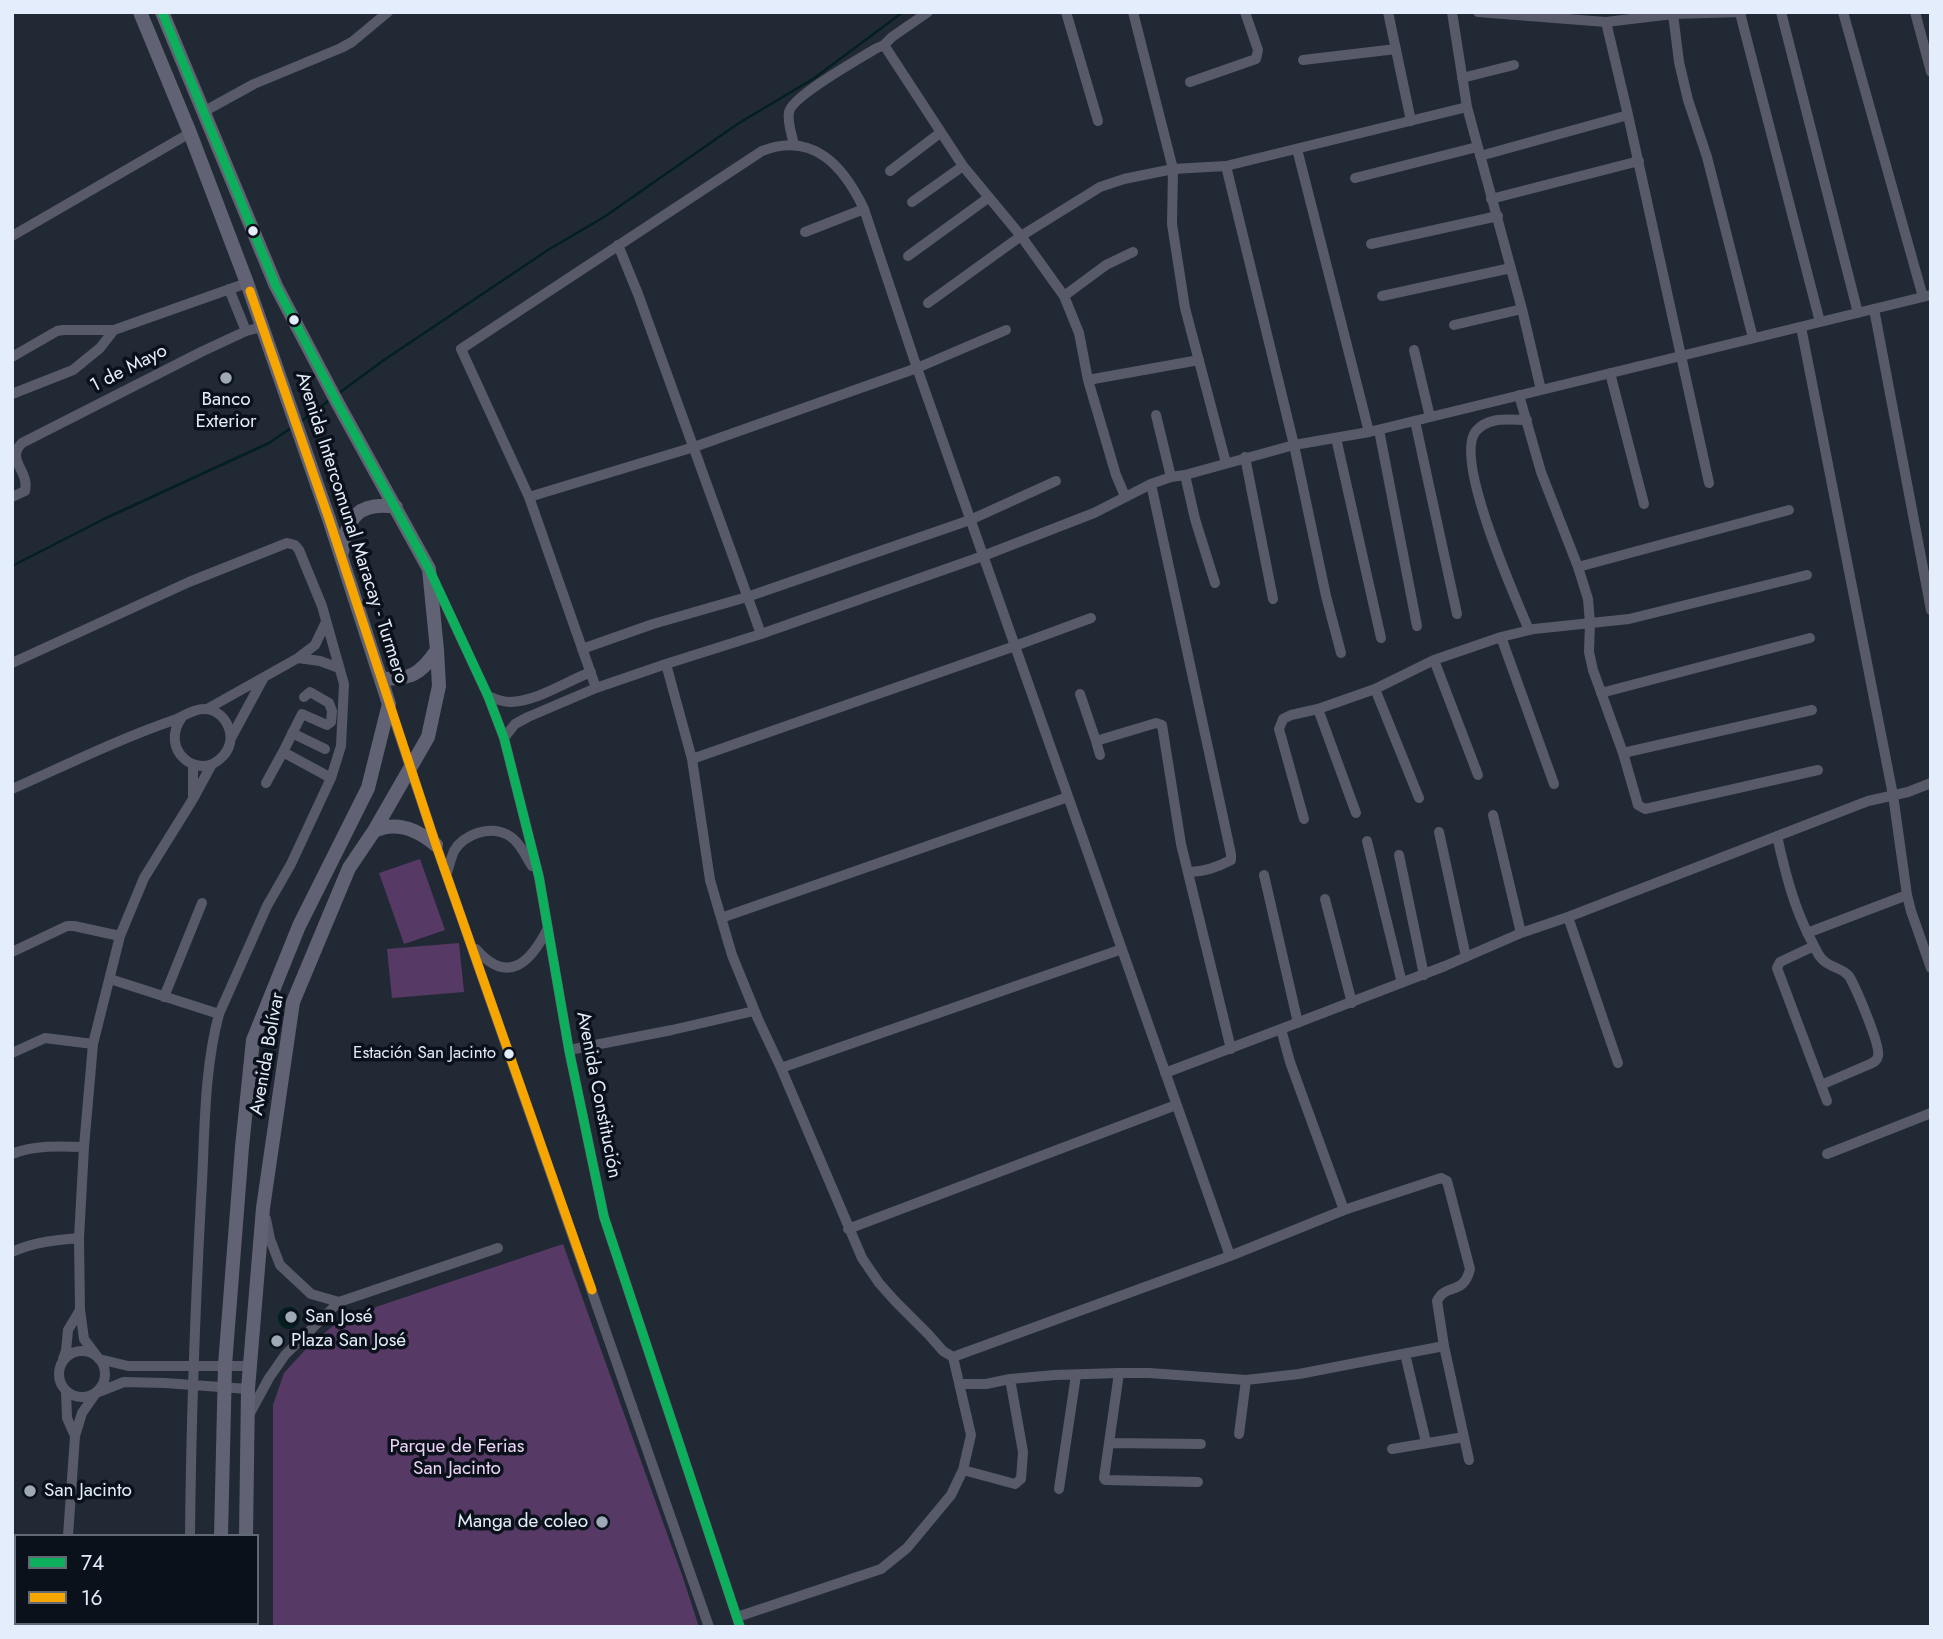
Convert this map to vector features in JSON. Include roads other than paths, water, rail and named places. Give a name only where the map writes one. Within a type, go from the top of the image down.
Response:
[{"type":"main road","name":"Avenida Intercomunal Maracay - Turmero","points":[[140,12],[247,283],[300,433],[389,704]]},
{"type":"main road","name":"Avenida Intercomunal Maracay - Turmero","points":[[162,12],[276,286],[429,569]]},
{"type":"main road","points":[[341,557],[347,525],[359,512],[382,505],[396,507]]},
{"type":"main road","name":"Avenida Bolívar","points":[[246,1534],[247,1389],[263,1208],[293,1002],[349,868],[374,831],[428,737],[439,685],[429,569]]},
{"type":"main road","points":[[381,679],[410,677],[428,664],[437,650]]},
{"type":"main road","name":"Avenida Bolívar","points":[[221,1534],[225,1365],[253,1040],[299,926],[368,788],[389,704]]},
{"type":"main road","points":[[374,831],[382,827],[412,829],[436,845]]},
{"type":"street","points":[[203,113],[254,84],[352,42],[388,12]]},
{"type":"street","points":[[794,145],[789,113],[791,107],[821,82],[884,45],[928,12]]},
{"type":"street","points":[[1066,12],[1098,121]]},
{"type":"street","points":[[1133,12],[1173,169],[1173,233],[1185,308],[1226,463]]},
{"type":"street","points":[[1190,82],[1256,58],[1258,50],[1245,12]]},
{"type":"street","points":[[1388,12],[1411,121]]},
{"type":"street","points":[[1452,12],[1467,107],[1498,216],[1541,390]]},
{"type":"street","points":[[1478,12],[1606,22],[1673,14],[1741,12],[1820,322]]},
{"type":"street","points":[[1782,12],[1858,313]]},
{"type":"street","points":[[504,738],[515,724],[528,716],[591,691],[983,556],[1094,513],[1125,496],[1171,477],[1294,445],[1374,431],[1927,296],[1843,12]]},
{"type":"street","points":[[1915,12],[1931,72]]},
{"type":"street","points":[[1673,14],[1679,62],[1688,100],[1704,146],[1753,338]]},
{"type":"street","points":[[1606,22],[1709,483]]},
{"type":"street","points":[[884,45],[963,166],[1021,236],[1064,296],[1079,333],[1088,380],[1116,475],[1125,496]]},
{"type":"street","points":[[1303,60],[1396,49]]},
{"type":"street","points":[[1462,78],[1514,65]]},
{"type":"street","points":[[928,303],[1021,236],[1100,187],[1173,169],[1226,166],[1467,107]]},
{"type":"street","points":[[1355,178],[1478,152],[1628,115]]},
{"type":"street","points":[[12,236],[190,133]]},
{"type":"street","points":[[890,171],[940,133]]},
{"type":"street","points":[[591,691],[591,673],[529,497],[461,349],[762,151],[778,146],[809,148],[841,171],[864,209],[970,520],[1230,1256]]},
{"type":"street","points":[[1297,149],[1374,431],[1417,626]]},
{"type":"street","points":[[1491,199],[1639,161]]},
{"type":"street","points":[[912,202],[963,166]]},
{"type":"street","points":[[1226,166],[1341,653]]},
{"type":"street","points":[[908,256],[988,198]]},
{"type":"street","points":[[805,232],[864,209]]},
{"type":"street","points":[[1371,244],[1498,216]]},
{"type":"street","points":[[618,245],[761,634]]},
{"type":"street","points":[[1064,296],[1106,265],[1133,253]]},
{"type":"street","points":[[1382,296],[1511,268]]},
{"type":"street","points":[[12,357],[57,331],[114,330],[247,283]]},
{"type":"street","points":[[229,289],[246,331]]},
{"type":"street","points":[[1454,325],[1522,309]]},
{"type":"street","points":[[1874,309],[1931,610]]},
{"type":"street","name":"1 de Mayo","points":[[12,497],[25,491],[26,480],[15,458],[16,449],[22,443],[201,352],[246,331],[262,327]]},
{"type":"street","points":[[1801,327],[1893,795],[1907,895],[1931,968]]},
{"type":"street","points":[[12,394],[73,370],[100,348],[114,330]]},
{"type":"street","points":[[529,497],[694,447],[917,368],[1006,330]]},
{"type":"street","points":[[1414,350],[1430,417]]},
{"type":"street","points":[[1088,380],[1199,360]]},
{"type":"street","points":[[1611,373],[1644,504]]},
{"type":"street","points":[[1519,395],[1541,472],[1588,599],[1589,652],[1593,670],[1623,753],[1638,805],[1645,809],[1818,770]]},
{"type":"street","points":[[1156,415],[1171,477]]},
{"type":"street","points":[[1527,420],[1487,421],[1475,431],[1470,442],[1482,509],[1529,630]]},
{"type":"street","points":[[1415,421],[1457,614]]},
{"type":"street","points":[[1336,438],[1381,638]]},
{"type":"street","points":[[1245,457],[1273,600]]},
{"type":"street","points":[[1185,475],[1195,519],[1215,583]]},
{"type":"street","points":[[582,649],[653,624],[747,597],[970,520],[1056,481]]},
{"type":"street","points":[[1151,484],[1231,854],[1231,860],[1224,864],[1189,873]]},
{"type":"street","points":[[1578,567],[1789,510]]},
{"type":"street","points":[[12,663],[189,582],[287,543],[295,545],[299,550],[322,606],[344,684],[341,746],[331,778],[291,864],[267,906],[219,1014],[208,1082],[192,1366],[190,1534]]},
{"type":"street","name":"Avenida Constitución","points":[[429,569],[488,696],[504,738],[539,877],[569,1050],[604,1217],[739,1622]]},
{"type":"street","points":[[1304,819],[1279,729],[1283,719],[1291,715],[1318,709],[1375,689],[1434,660],[1529,630],[1629,619],[1807,575]]},
{"type":"street","points":[[692,759],[1091,618]]},
{"type":"street","points":[[207,709],[298,658],[315,645],[326,622]]},
{"type":"street","points":[[1502,638],[1554,784]]},
{"type":"street","points":[[1601,693],[1810,638]]},
{"type":"street","points":[[298,658],[320,660],[339,668]]},
{"type":"street","points":[[1434,660],[1478,775]]},
{"type":"street","points":[[666,664],[692,759],[710,880],[732,955],[754,1011],[862,1258],[879,1283],[943,1351],[953,1357],[971,1435],[963,1471],[951,1495],[907,1548],[881,1569],[739,1622]]},
{"type":"street","points":[[488,696],[502,701],[522,700],[591,673]]},
{"type":"street","points":[[182,717],[174,733],[176,748],[184,759],[193,764],[212,764],[222,758],[228,749],[231,738],[264,677]]},
{"type":"street","points":[[578,678],[591,691]]},
{"type":"street","points":[[1375,689],[1419,798]]},
{"type":"street","points":[[266,783],[302,714],[327,725],[331,722],[332,711],[329,703],[310,692],[304,697]]},
{"type":"street","points":[[1080,694],[1100,755]]},
{"type":"street","points":[[389,704],[709,1627]]},
{"type":"street","points":[[12,789],[193,710],[207,709],[216,712],[224,719],[231,738]]},
{"type":"street","points":[[1318,709],[1356,813]]},
{"type":"street","points":[[1623,753],[1812,709]]},
{"type":"street","points":[[1096,740],[1156,723],[1162,725],[1181,844],[1231,1049]]},
{"type":"street","points":[[146,729],[174,733]]},
{"type":"street","points":[[292,733],[325,749]]},
{"type":"street","points":[[284,752],[331,778]]},
{"type":"street","points":[[193,764],[193,799]]},
{"type":"street","points":[[68,1534],[75,1436],[82,1413],[101,1387],[105,1373],[99,1359],[84,1339],[80,1310],[79,1238],[93,1044],[120,936],[144,878],[212,764]]},
{"type":"street","points":[[1165,1073],[1352,1003],[1521,933],[1868,801],[1931,783]]},
{"type":"street","points":[[721,918],[1068,797]]},
{"type":"street","points":[[1493,816],[1521,933]]},
{"type":"street","points":[[447,873],[454,852],[460,844],[486,830],[496,830],[510,836],[519,845],[539,877]]},
{"type":"street","points":[[1439,832],[1466,957]]},
{"type":"street","points":[[1777,836],[1786,874],[1807,933],[1824,961],[1832,967],[1842,969],[1852,980],[1878,1054],[1870,1064],[1821,1084]]},
{"type":"street","points":[[1367,841],[1402,983]]},
{"type":"street","points":[[1399,855],[1424,975]]},
{"type":"street","points":[[1264,875],[1298,1023]]},
{"type":"street","points":[[1807,933],[1907,895]]},
{"type":"street","points":[[1325,900],[1352,1003]]},
{"type":"street","points":[[164,997],[202,903]]},
{"type":"street","points":[[1568,917],[1618,1063]]},
{"type":"street","points":[[12,952],[67,926],[120,936]]},
{"type":"street","points":[[472,944],[494,965],[520,965],[530,958],[548,928]]},
{"type":"street","points":[[1814,946],[1780,962],[1777,968],[1827,1101]]},
{"type":"street","points":[[781,1068],[1122,949]]},
{"type":"street","points":[[110,979],[219,1014]]},
{"type":"street","points":[[569,1050],[754,1011]]},
{"type":"street","points":[[1281,1029],[1290,1062],[1344,1210]]},
{"type":"street","points":[[12,1053],[45,1038],[93,1044]]},
{"type":"street","points":[[848,1228],[1176,1105]]},
{"type":"street","points":[[1827,1154],[1931,1113]]},
{"type":"street","points":[[12,1154],[36,1148],[84,1147]]},
{"type":"street","points":[[953,1357],[1230,1256],[1344,1210],[1441,1178],[1447,1181],[1469,1269],[1467,1280],[1443,1293],[1437,1301],[1468,1460]]},
{"type":"street","points":[[263,1208],[270,1239],[280,1265],[311,1294],[339,1302]]},
{"type":"street","points":[[12,1252],[50,1240],[79,1238]]},
{"type":"street","points":[[247,1418],[285,1355],[339,1302],[498,1248]]},
{"type":"street","points":[[80,1310],[68,1330],[59,1379],[66,1391],[73,1396],[89,1396],[124,1382],[247,1389]]},
{"type":"street","points":[[960,1384],[1119,1373],[1246,1380],[1299,1374],[1444,1346]]},
{"type":"street","points":[[61,1364],[65,1358],[78,1351],[128,1366],[250,1366]]},
{"type":"street","points":[[1405,1354],[1426,1442]]},
{"type":"street","points":[[1119,1373],[1105,1480],[1198,1482]]},
{"type":"street","points":[[1059,1489],[1076,1375]]},
{"type":"street","points":[[963,1471],[1015,1484],[1021,1479],[1023,1452],[1010,1379]]},
{"type":"street","points":[[1239,1434],[1246,1380]]},
{"type":"street","points":[[66,1391],[67,1418],[75,1436]]},
{"type":"street","points":[[1392,1449],[1464,1437]]},
{"type":"street","points":[[1109,1443],[1201,1444]]},
{"type":"waterway","points":[[339,393],[548,250],[604,217],[739,123],[813,79],[903,12]]},
{"type":"waterway","points":[[300,422],[331,399]]},
{"type":"waterway","points":[[12,566],[104,519],[269,443],[291,428]]},
{"type":"place","name":"Banco Exterior","points":[[226,378]]},
{"type":"place","name":"Estación San Jacinto","points":[[509,1054]]},
{"type":"place","name":"San José","points":[[291,1317]]},
{"type":"place","name":"Plaza San José","points":[[277,1341]]},
{"type":"place","name":"San Jacinto","points":[[30,1491]]},
{"type":"place","name":"Manga de coleo","points":[[602,1522]]},
{"type":"park label","name":"Parque de Ferias San Jacinto","points":[[457,1458]]}]
